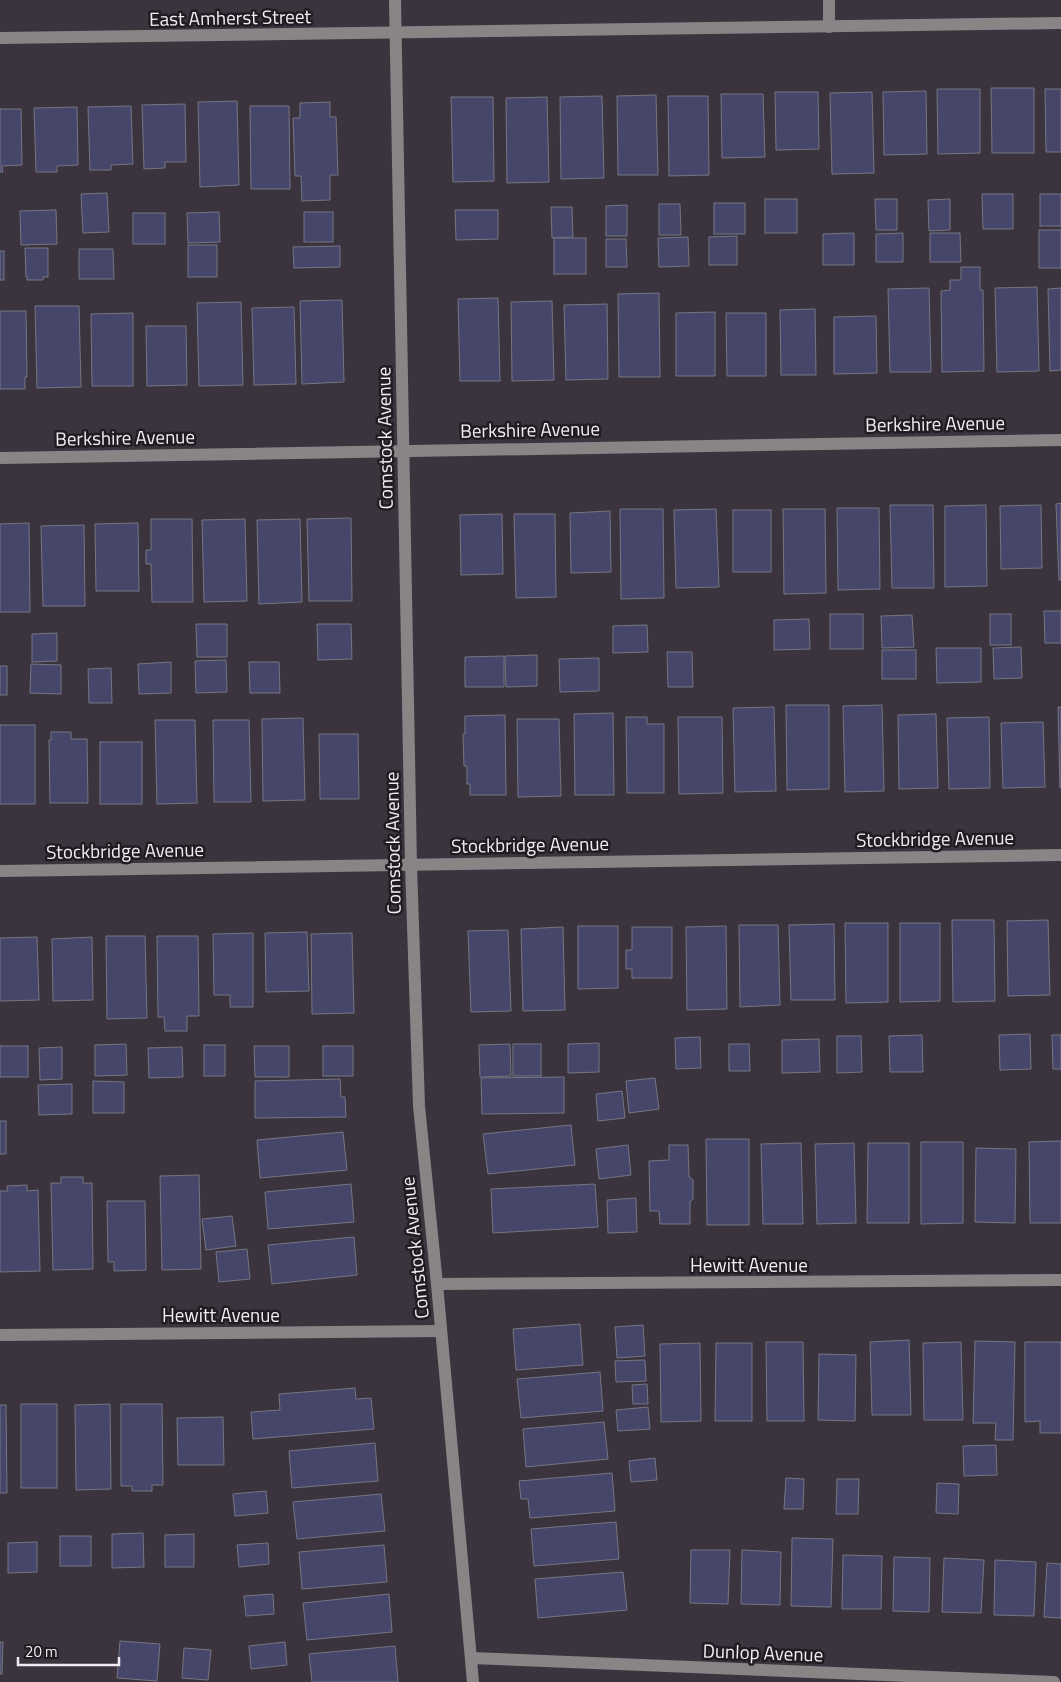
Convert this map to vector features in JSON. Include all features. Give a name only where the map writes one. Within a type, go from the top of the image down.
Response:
[{"type":"street","name":"Comstock Avenue","points":[[395,0],[411,865],[419,1106],[442,1332],[473,1682]]},
{"type":"street","points":[[829,0],[829,26]]},
{"type":"street","name":"East Amherst Street","points":[[0,38],[1061,23]]},
{"type":"street","name":"Berkshire Avenue","points":[[0,458],[1061,440]]},
{"type":"street","name":"Stockbridge Avenue","points":[[0,871],[1061,855]]},
{"type":"street","name":"Hewitt Avenue","points":[[437,1284],[1061,1280]]},
{"type":"street","name":"Hewitt Avenue","points":[[0,1335],[442,1332]]},
{"type":"street","name":"Dunlop Avenue","points":[[471,1658],[1054,1682]]},
{"type":"building","points":[[991,88],[1034,88],[1034,153],[992,153]]},
{"type":"building","points":[[937,89],[980,89],[980,153],[938,154]]},
{"type":"building","points":[[1045,89],[1061,89],[1061,152],[1046,152]]},
{"type":"building","points":[[926,91],[927,154],[884,155],[883,92]]},
{"type":"building","points":[[775,92],[818,92],[819,149],[776,150]]},
{"type":"building","points":[[872,92],[874,173],[832,174],[830,93]]},
{"type":"building","points":[[721,94],[763,94],[765,157],[722,158]]},
{"type":"building","points":[[656,95],[658,175],[618,175],[617,96]]},
{"type":"building","points":[[602,96],[604,178],[561,179],[560,97]]},
{"type":"building","points":[[668,96],[708,96],[709,175],[669,176]]},
{"type":"building","points":[[451,97],[493,97],[494,181],[453,182]]},
{"type":"building","points":[[547,97],[549,182],[507,183],[506,98]]},
{"type":"building","points":[[237,101],[239,185],[200,187],[198,102]]},
{"type":"building","points":[[330,102],[330,117],[336,117],[338,175],[330,175],[330,200],[302,201],[301,176],[295,176],[293,118],[300,118],[300,103]]},
{"type":"building","points":[[185,104],[186,162],[165,162],[165,168],[144,169],[142,105]]},
{"type":"building","points":[[131,106],[133,164],[111,165],[111,170],[90,170],[88,107]]},
{"type":"building","points":[[250,106],[289,106],[290,189],[251,189]]},
{"type":"building","points":[[77,107],[78,165],[57,166],[57,172],[36,172],[34,108]]},
{"type":"building","points":[[0,109],[21,109],[22,165],[2,166],[3,172],[0,172]]},
{"type":"building","points":[[107,193],[109,232],[83,233],[81,194]]},
{"type":"building","points":[[982,194],[1013,194],[1013,229],[983,229]]},
{"type":"building","points":[[1040,194],[1061,194],[1061,226],[1040,226]]},
{"type":"building","points":[[765,199],[797,199],[797,233],[765,233]]},
{"type":"building","points":[[875,199],[897,199],[897,230],[876,230]]},
{"type":"building","points":[[950,199],[950,230],[929,231],[928,200]]},
{"type":"building","points":[[714,203],[745,203],[745,234],[714,234]]},
{"type":"building","points":[[659,204],[680,204],[681,235],[659,235]]},
{"type":"building","points":[[627,205],[627,236],[606,236],[606,206]]},
{"type":"building","points":[[551,207],[572,207],[573,237],[552,238]]},
{"type":"building","points":[[56,210],[57,244],[21,245],[20,211]]},
{"type":"building","points":[[455,210],[498,210],[498,239],[456,240]]},
{"type":"building","points":[[219,212],[220,242],[188,243],[187,213]]},
{"type":"building","points":[[304,212],[333,212],[333,242],[304,242]]},
{"type":"building","points":[[133,213],[165,213],[165,244],[133,244]]},
{"type":"building","points":[[1039,230],[1061,230],[1061,268],[1039,268]]},
{"type":"building","points":[[854,233],[854,265],[823,265],[823,234]]},
{"type":"building","points":[[903,233],[903,262],[876,262],[876,234]]},
{"type":"building","points":[[930,233],[960,233],[961,262],[930,262]]},
{"type":"building","points":[[737,236],[737,265],[709,265],[709,237]]},
{"type":"building","points":[[688,237],[689,266],[659,267],[658,238]]},
{"type":"building","points":[[554,238],[586,238],[586,274],[554,274]]},
{"type":"building","points":[[606,239],[626,239],[627,267],[606,267]]},
{"type":"building","points":[[188,245],[217,245],[217,277],[188,277]]},
{"type":"building","points":[[340,246],[340,267],[294,268],[293,247]]},
{"type":"building","points":[[25,248],[48,248],[48,277],[43,277],[43,280],[27,280]]},
{"type":"building","points":[[79,249],[113,249],[114,279],[79,279]]},
{"type":"building","points":[[0,251],[4,251],[4,280],[0,280]]},
{"type":"building","points":[[961,267],[980,267],[980,290],[983,290],[984,371],[942,372],[941,291],[950,290],[950,280],[961,280]]},
{"type":"building","points":[[1037,287],[1039,371],[997,372],[995,288]]},
{"type":"building","points":[[929,288],[931,372],[890,372],[888,289]]},
{"type":"building","points":[[1061,288],[1061,370],[1050,371],[1048,289]]},
{"type":"building","points":[[659,293],[660,377],[619,377],[618,294]]},
{"type":"building","points":[[498,298],[500,381],[460,381],[458,299]]},
{"type":"building","points":[[342,300],[344,382],[302,384],[300,301]]},
{"type":"building","points":[[552,301],[554,380],[512,381],[511,302]]},
{"type":"building","points":[[241,302],[243,385],[199,386],[197,303]]},
{"type":"building","points":[[607,304],[608,379],[566,380],[564,305]]},
{"type":"building","points":[[35,306],[79,306],[81,387],[37,388]]},
{"type":"building","points":[[294,307],[296,384],[254,385],[252,308]]},
{"type":"building","points":[[815,309],[816,375],[781,375],[780,310]]},
{"type":"building","points":[[0,311],[26,311],[27,377],[25,377],[25,389],[0,389]]},
{"type":"building","points":[[715,312],[715,376],[676,376],[676,313]]},
{"type":"building","points":[[133,313],[133,386],[92,386],[91,314]]},
{"type":"building","points":[[726,313],[766,313],[766,376],[727,376]]},
{"type":"building","points":[[876,316],[877,373],[834,374],[834,317]]},
{"type":"building","points":[[146,326],[186,326],[187,385],[147,386]]},
{"type":"building","points":[[1061,503],[1061,580],[1059,580],[1056,504]]},
{"type":"building","points":[[890,505],[933,505],[934,588],[892,588]]},
{"type":"building","points":[[986,505],[987,586],[945,587],[945,506]]},
{"type":"building","points":[[1041,505],[1042,568],[1001,569],[1000,506]]},
{"type":"building","points":[[837,508],[879,508],[880,589],[838,590]]},
{"type":"building","points":[[620,509],[663,509],[664,598],[621,599]]},
{"type":"building","points":[[716,509],[719,587],[676,588],[674,510]]},
{"type":"building","points":[[783,509],[825,509],[826,593],[784,594]]},
{"type":"building","points":[[733,510],[771,510],[771,572],[733,572]]},
{"type":"building","points":[[610,511],[611,572],[571,573],[570,513]]},
{"type":"building","points":[[502,514],[503,574],[461,575],[460,515]]},
{"type":"building","points":[[514,514],[555,514],[556,597],[516,598]]},
{"type":"building","points":[[351,518],[352,601],[309,601],[307,519]]},
{"type":"building","points":[[151,519],[192,519],[193,602],[152,602],[151,564],[146,564],[146,550],[151,550]]},
{"type":"building","points":[[245,519],[247,601],[204,602],[202,520]]},
{"type":"building","points":[[300,519],[302,602],[259,604],[257,520]]},
{"type":"building","points":[[29,523],[30,612],[0,612],[0,524]]},
{"type":"building","points":[[138,523],[139,591],[96,591],[95,524]]},
{"type":"building","points":[[84,525],[85,606],[43,606],[41,526]]},
{"type":"building","points":[[1044,611],[1061,611],[1061,643],[1045,643]]},
{"type":"building","points":[[830,614],[863,614],[863,649],[830,649]]},
{"type":"building","points":[[990,614],[1011,614],[1011,645],[990,645]]},
{"type":"building","points":[[912,615],[914,647],[882,648],[881,616]]},
{"type":"building","points":[[809,619],[810,649],[774,650],[774,620]]},
{"type":"building","points":[[196,624],[227,624],[227,657],[197,657]]},
{"type":"building","points":[[317,624],[351,624],[352,659],[318,660]]},
{"type":"building","points":[[647,625],[648,652],[613,653],[613,626]]},
{"type":"building","points":[[57,633],[57,661],[32,662],[32,634]]},
{"type":"building","points":[[1021,647],[1022,678],[994,679],[993,648]]},
{"type":"building","points":[[936,648],[981,648],[981,682],[937,683]]},
{"type":"building","points":[[882,650],[916,650],[916,679],[882,679]]},
{"type":"building","points":[[667,652],[692,652],[693,687],[668,687]]},
{"type":"building","points":[[537,655],[537,686],[506,687],[505,656]]},
{"type":"building","points":[[504,656],[504,687],[465,687],[465,657]]},
{"type":"building","points":[[599,658],[599,691],[560,692],[559,659]]},
{"type":"building","points":[[226,660],[227,692],[196,693],[195,661]]},
{"type":"building","points":[[171,662],[171,693],[139,694],[138,664]]},
{"type":"building","points":[[249,662],[279,662],[280,693],[250,693]]},
{"type":"building","points":[[31,664],[61,665],[61,694],[30,693]]},
{"type":"building","points":[[0,666],[7,666],[7,695],[0,695]]},
{"type":"building","points":[[111,668],[112,703],[89,703],[88,669]]},
{"type":"building","points":[[786,705],[829,705],[829,789],[787,790]]},
{"type":"building","points":[[882,705],[884,791],[845,792],[843,706]]},
{"type":"building","points":[[774,707],[776,791],[735,792],[733,708]]},
{"type":"building","points":[[1058,707],[1061,707],[1061,788],[1060,788]]},
{"type":"building","points":[[613,713],[614,795],[575,795],[574,714]]},
{"type":"building","points":[[936,714],[938,788],[899,789],[898,715]]},
{"type":"building","points":[[505,715],[506,795],[470,795],[470,784],[467,784],[467,766],[464,766],[463,734],[465,734],[465,716]]},
{"type":"building","points":[[626,717],[647,717],[647,724],[664,724],[664,793],[627,793]]},
{"type":"building","points":[[678,717],[722,717],[723,793],[679,794]]},
{"type":"building","points":[[989,717],[990,788],[949,789],[947,718]]},
{"type":"building","points":[[303,718],[305,800],[263,801],[262,719]]},
{"type":"building","points":[[517,719],[559,719],[561,796],[518,797]]},
{"type":"building","points":[[155,720],[195,720],[197,803],[157,804]]},
{"type":"building","points":[[213,720],[249,720],[251,802],[214,802]]},
{"type":"building","points":[[1043,722],[1045,787],[1003,788],[1001,723]]},
{"type":"building","points":[[0,725],[35,725],[35,804],[0,804]]},
{"type":"building","points":[[51,732],[71,732],[71,739],[87,739],[88,803],[50,803],[49,740],[51,740]]},
{"type":"building","points":[[319,734],[358,734],[359,799],[320,799]]},
{"type":"building","points":[[100,742],[142,742],[142,804],[100,804]]},
{"type":"building","points":[[952,920],[994,920],[995,1001],[953,1002]]},
{"type":"building","points":[[1048,920],[1050,995],[1008,996],[1007,921]]},
{"type":"building","points":[[845,923],[888,923],[888,1002],[846,1003]]},
{"type":"building","points":[[900,923],[940,923],[940,1001],[900,1002]]},
{"type":"building","points":[[834,924],[835,1000],[791,1000],[789,925]]},
{"type":"building","points":[[739,925],[778,925],[780,1005],[740,1007]]},
{"type":"building","points":[[578,926],[618,926],[618,988],[578,989]]},
{"type":"building","points":[[726,926],[727,1009],[687,1010],[686,927]]},
{"type":"building","points":[[563,927],[565,1010],[523,1011],[521,929]]},
{"type":"building","points":[[632,927],[672,927],[672,978],[632,978],[632,969],[626,969],[626,950],[632,950]]},
{"type":"building","points":[[508,930],[511,1011],[471,1012],[468,931]]},
{"type":"building","points":[[307,932],[309,991],[266,992],[265,933]]},
{"type":"building","points":[[253,933],[253,1007],[230,1007],[230,995],[214,995],[213,934]]},
{"type":"building","points":[[352,933],[354,1013],[312,1014],[311,934]]},
{"type":"building","points":[[106,936],[145,936],[147,1018],[107,1019]]},
{"type":"building","points":[[157,936],[198,936],[199,1016],[187,1016],[187,1031],[165,1031],[164,1017],[158,1017]]},
{"type":"building","points":[[37,937],[39,1000],[0,1001],[0,938]]},
{"type":"building","points":[[92,937],[93,1000],[53,1001],[52,939]]},
{"type":"building","points":[[1030,1034],[1031,1069],[1000,1070],[999,1035]]},
{"type":"building","points":[[922,1035],[923,1072],[890,1072],[889,1036]]},
{"type":"building","points":[[1052,1035],[1061,1035],[1061,1069],[1053,1069]]},
{"type":"building","points":[[837,1036],[861,1036],[862,1072],[837,1073]]},
{"type":"building","points":[[700,1037],[701,1068],[676,1069],[675,1038]]},
{"type":"building","points":[[819,1039],[820,1072],[782,1073],[782,1040]]},
{"type":"building","points":[[599,1043],[599,1072],[568,1073],[568,1044]]},
{"type":"building","points":[[126,1044],[127,1075],[95,1076],[95,1045]]},
{"type":"building","points":[[510,1044],[511,1076],[480,1077],[479,1045]]},
{"type":"building","points":[[513,1044],[541,1044],[541,1076],[513,1076]]},
{"type":"building","points":[[729,1044],[749,1044],[750,1071],[729,1071]]},
{"type":"building","points":[[204,1045],[225,1045],[225,1076],[204,1076]]},
{"type":"building","points":[[0,1046],[28,1046],[28,1077],[0,1077]]},
{"type":"building","points":[[254,1046],[289,1046],[289,1077],[255,1077]]},
{"type":"building","points":[[323,1046],[353,1046],[353,1076],[323,1076]]},
{"type":"building","points":[[62,1047],[62,1079],[40,1080],[39,1048]]},
{"type":"building","points":[[182,1047],[183,1077],[149,1078],[148,1048]]},
{"type":"building","points":[[564,1077],[564,1113],[482,1114],[481,1078]]},
{"type":"building","points":[[655,1078],[659,1109],[629,1113],[626,1081]]},
{"type":"building","points":[[340,1079],[341,1097],[345,1097],[346,1117],[255,1118],[255,1081]]},
{"type":"building","points":[[93,1081],[124,1082],[124,1113],[93,1113]]},
{"type":"building","points":[[72,1084],[72,1114],[39,1115],[38,1085]]},
{"type":"building","points":[[622,1091],[625,1118],[598,1121],[596,1094]]},
{"type":"building","points":[[0,1121],[6,1121],[6,1154],[0,1154]]},
{"type":"building","points":[[571,1125],[575,1165],[488,1174],[483,1134]]},
{"type":"building","points":[[343,1132],[347,1170],[260,1178],[257,1140]]},
{"type":"building","points":[[706,1139],[749,1139],[749,1225],[707,1225]]},
{"type":"building","points":[[1061,1141],[1061,1223],[1030,1223],[1029,1142]]},
{"type":"building","points":[[921,1142],[963,1142],[963,1223],[921,1224]]},
{"type":"building","points":[[801,1143],[803,1224],[763,1224],[761,1144]]},
{"type":"building","points":[[854,1143],[856,1223],[817,1224],[815,1144]]},
{"type":"building","points":[[868,1143],[909,1143],[909,1223],[867,1223]]},
{"type":"building","points":[[628,1145],[631,1175],[599,1179],[596,1149]]},
{"type":"building","points":[[669,1145],[688,1145],[689,1177],[693,1180],[690,1224],[660,1224],[659,1211],[650,1211],[649,1161],[669,1160]]},
{"type":"building","points":[[976,1148],[1016,1149],[1015,1223],[975,1222]]},
{"type":"building","points":[[199,1175],[201,1269],[162,1270],[160,1176]]},
{"type":"building","points":[[61,1177],[83,1177],[83,1183],[92,1183],[93,1269],[53,1270],[51,1183],[61,1183]]},
{"type":"building","points":[[351,1184],[354,1222],[268,1229],[265,1192]]},
{"type":"building","points":[[595,1184],[598,1227],[493,1233],[491,1189]]},
{"type":"building","points":[[27,1185],[27,1191],[38,1190],[40,1271],[0,1272],[0,1191],[8,1191],[7,1186]]},
{"type":"building","points":[[636,1198],[637,1232],[608,1233],[607,1200]]},
{"type":"building","points":[[107,1201],[145,1201],[146,1270],[114,1271],[114,1262],[108,1262]]},
{"type":"building","points":[[232,1216],[236,1246],[206,1250],[202,1219]]},
{"type":"building","points":[[354,1237],[357,1275],[272,1284],[268,1245]]},
{"type":"building","points":[[247,1249],[250,1279],[219,1282],[216,1252]]},
{"type":"building","points":[[580,1324],[583,1365],[516,1370],[513,1329]]},
{"type":"building","points":[[643,1325],[645,1356],[617,1358],[615,1327]]},
{"type":"building","points":[[909,1340],[911,1415],[872,1415],[870,1342]]},
{"type":"building","points":[[975,1341],[1015,1342],[1013,1440],[995,1440],[996,1423],[973,1423]]},
{"type":"building","points":[[766,1342],[803,1342],[804,1421],[767,1421]]},
{"type":"building","points":[[961,1342],[963,1420],[924,1420],[923,1343]]},
{"type":"building","points":[[1025,1342],[1061,1342],[1061,1433],[1040,1433],[1040,1421],[1025,1422]]},
{"type":"building","points":[[700,1343],[701,1421],[661,1422],[660,1344]]},
{"type":"building","points":[[716,1343],[752,1343],[752,1421],[715,1421]]},
{"type":"building","points":[[819,1354],[856,1355],[855,1421],[818,1420]]},
{"type":"building","points":[[645,1360],[646,1381],[616,1382],[615,1361]]},
{"type":"building","points":[[600,1372],[603,1411],[521,1418],[517,1379]]},
{"type":"building","points":[[647,1384],[648,1404],[633,1404],[632,1385]]},
{"type":"building","points":[[355,1388],[356,1399],[371,1398],[374,1429],[253,1439],[251,1412],[280,1410],[279,1394]]},
{"type":"building","points":[[21,1404],[57,1404],[57,1488],[21,1488]]},
{"type":"building","points":[[110,1404],[111,1489],[76,1490],[75,1405]]},
{"type":"building","points":[[121,1404],[162,1404],[163,1485],[152,1485],[152,1491],[132,1491],[132,1486],[121,1486]]},
{"type":"building","points":[[0,1405],[6,1405],[7,1493],[0,1493]]},
{"type":"building","points":[[648,1407],[650,1429],[618,1431],[616,1410]]},
{"type":"building","points":[[223,1417],[224,1465],[178,1465],[177,1418]]},
{"type":"building","points":[[604,1422],[608,1459],[526,1467],[523,1429]]},
{"type":"building","points":[[375,1443],[378,1481],[292,1488],[289,1451]]},
{"type":"building","points":[[996,1445],[997,1475],[964,1476],[963,1446]]},
{"type":"building","points":[[655,1458],[657,1480],[631,1482],[629,1461]]},
{"type":"building","points":[[612,1473],[615,1511],[530,1518],[528,1499],[521,1499],[519,1481]]},
{"type":"building","points":[[786,1478],[804,1479],[803,1509],[784,1509]]},
{"type":"building","points":[[837,1479],[859,1479],[858,1514],[836,1514]]},
{"type":"building","points":[[937,1483],[959,1484],[958,1514],[936,1513]]},
{"type":"building","points":[[266,1491],[268,1513],[235,1516],[233,1494]]},
{"type":"building","points":[[381,1494],[385,1531],[297,1539],[293,1502]]},
{"type":"building","points":[[616,1522],[619,1559],[534,1566],[531,1529]]},
{"type":"building","points":[[143,1533],[144,1567],[112,1568],[112,1534]]},
{"type":"building","points":[[194,1534],[194,1567],[165,1567],[165,1535]]},
{"type":"building","points":[[60,1536],[91,1536],[91,1566],[60,1566]]},
{"type":"building","points":[[792,1538],[833,1539],[831,1607],[791,1606]]},
{"type":"building","points":[[37,1542],[37,1572],[8,1573],[8,1543]]},
{"type":"building","points":[[268,1543],[269,1564],[239,1567],[237,1545]]},
{"type":"building","points":[[384,1545],[387,1582],[302,1589],[299,1552]]},
{"type":"building","points":[[691,1550],[730,1550],[728,1604],[690,1603]]},
{"type":"building","points":[[742,1550],[781,1552],[780,1605],[741,1604]]},
{"type":"building","points":[[843,1555],[882,1556],[881,1609],[842,1609]]},
{"type":"building","points":[[894,1557],[930,1558],[929,1612],[893,1611]]},
{"type":"building","points":[[944,1558],[984,1560],[981,1613],[942,1612]]},
{"type":"building","points":[[995,1560],[1036,1562],[1034,1616],[994,1615]]},
{"type":"building","points":[[1047,1563],[1061,1564],[1061,1618],[1044,1617]]},
{"type":"building","points":[[623,1572],[627,1610],[538,1618],[535,1579]]},
{"type":"building","points":[[273,1594],[274,1614],[246,1616],[244,1596]]},
{"type":"building","points":[[389,1594],[392,1632],[307,1640],[303,1603]]},
{"type":"building","points":[[120,1641],[160,1644],[157,1681],[117,1678]]},
{"type":"building","points":[[0,1642],[3,1642],[2,1674],[0,1674]]},
{"type":"building","points":[[285,1642],[287,1665],[251,1669],[249,1646]]},
{"type":"building","points":[[395,1646],[398,1682],[312,1682],[309,1654]]},
{"type":"building","points":[[184,1648],[211,1650],[208,1680],[182,1678]]}]
